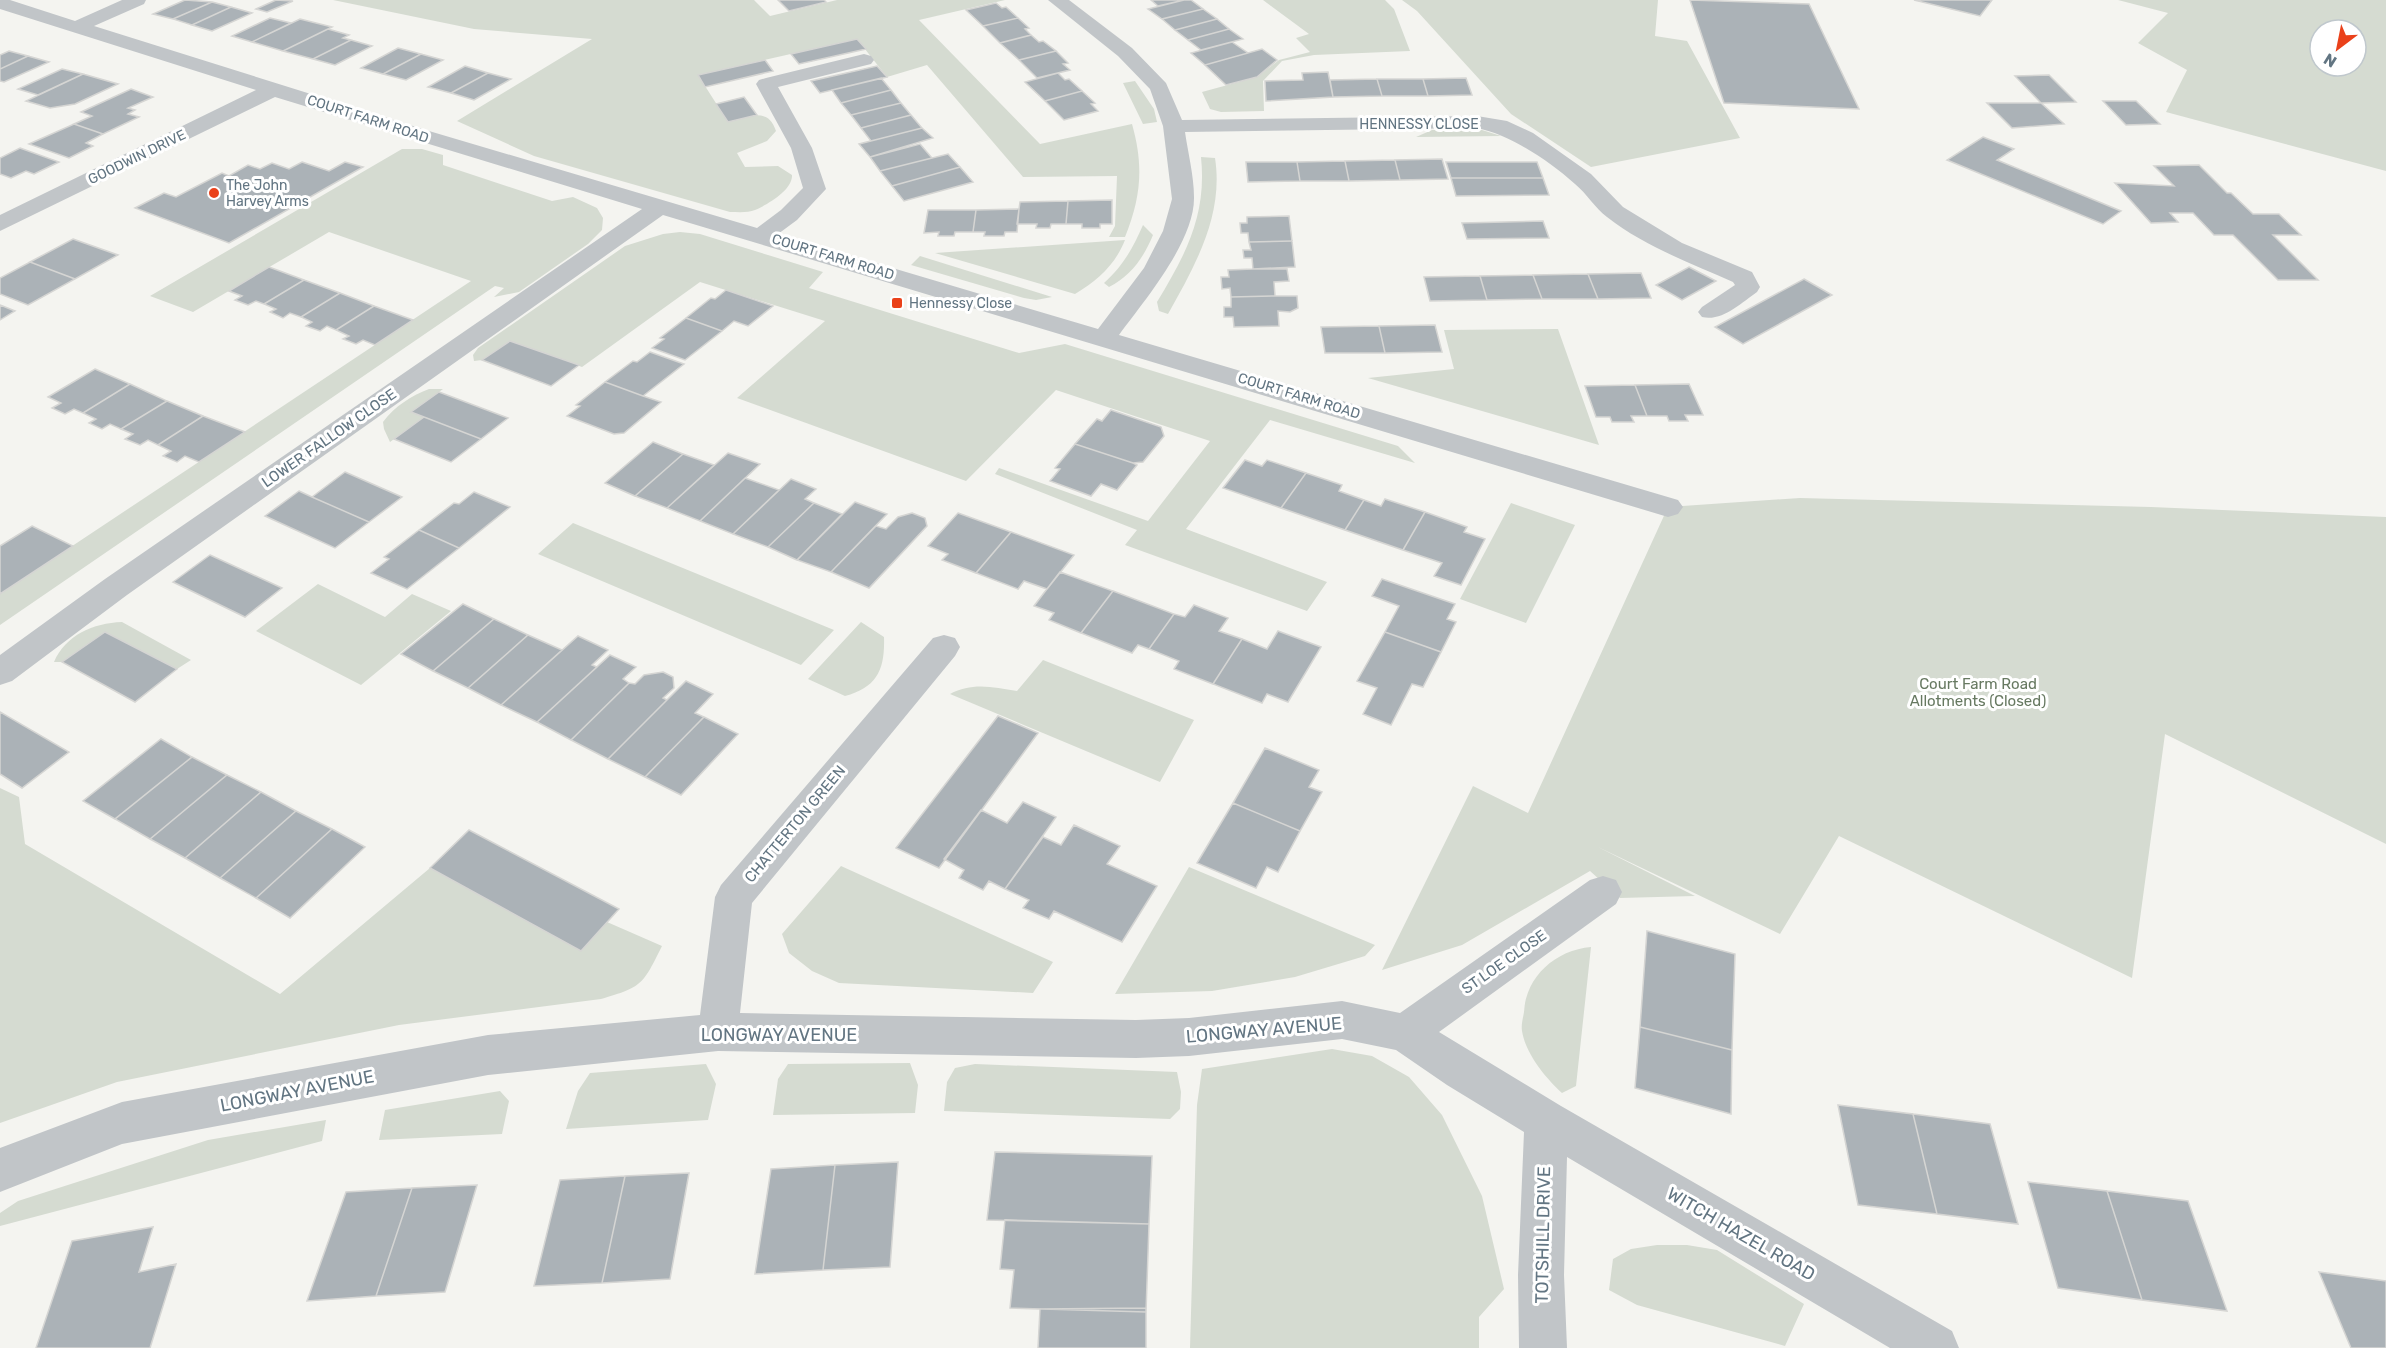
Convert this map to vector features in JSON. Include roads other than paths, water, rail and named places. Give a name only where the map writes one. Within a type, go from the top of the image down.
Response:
[{"type":"street","points":[[74,28],[137,0]]},
{"type":"street","points":[[1057,0],[1125,52],[1159,87],[1174,126],[1183,199],[1175,231],[1155,269],[1104,338]]},
{"type":"street","name":"COURT FARM ROAD","points":[[0,3],[74,28],[660,207],[1668,507]]},
{"type":"street","points":[[761,236],[815,189],[812,175],[783,111],[766,84],[864,60]]},
{"type":"street","name":"GOODWIN DRIVE","points":[[0,224],[275,89]]},
{"type":"street","name":"HENNESSY CLOSE","points":[[1174,126],[1477,122],[1499,126],[1525,138],[1582,179],[1615,212],[1674,248],[1743,277],[1748,287],[1711,312]]},
{"type":"street","name":"LOWER FALLOW CLOSE","points":[[0,672],[116,587],[660,207]]},
{"type":"street","name":"CHATTERTON GREEN","points":[[718,1032],[734,897],[944,647]]},
{"type":"street","name":"ST LOE CLOSE","points":[[1405,1033],[1603,892]]},
{"type":"street","name":"LONGWAY AVENUE","points":[[0,1170],[123,1123],[488,1055],[718,1032],[1136,1039],[1190,1037],[1342,1020],[1405,1033],[1462,1071],[1546,1121]]},
{"type":"street","name":"TOTSHILL DRIVE","points":[[1543,1348],[1541,1275],[1546,1121]]},
{"type":"street","name":"WITCH HAZEL ROAD","points":[[1546,1121],[1935,1348]]},
{"type":"place","name":"The John Harvey Arms","points":[[214,193]]},
{"type":"place","name":"Hennessy Close","points":[[897,303]]},
{"type":"park label","name":"Court Farm Road Allotments (Closed)","points":[[1978,692]]}]
